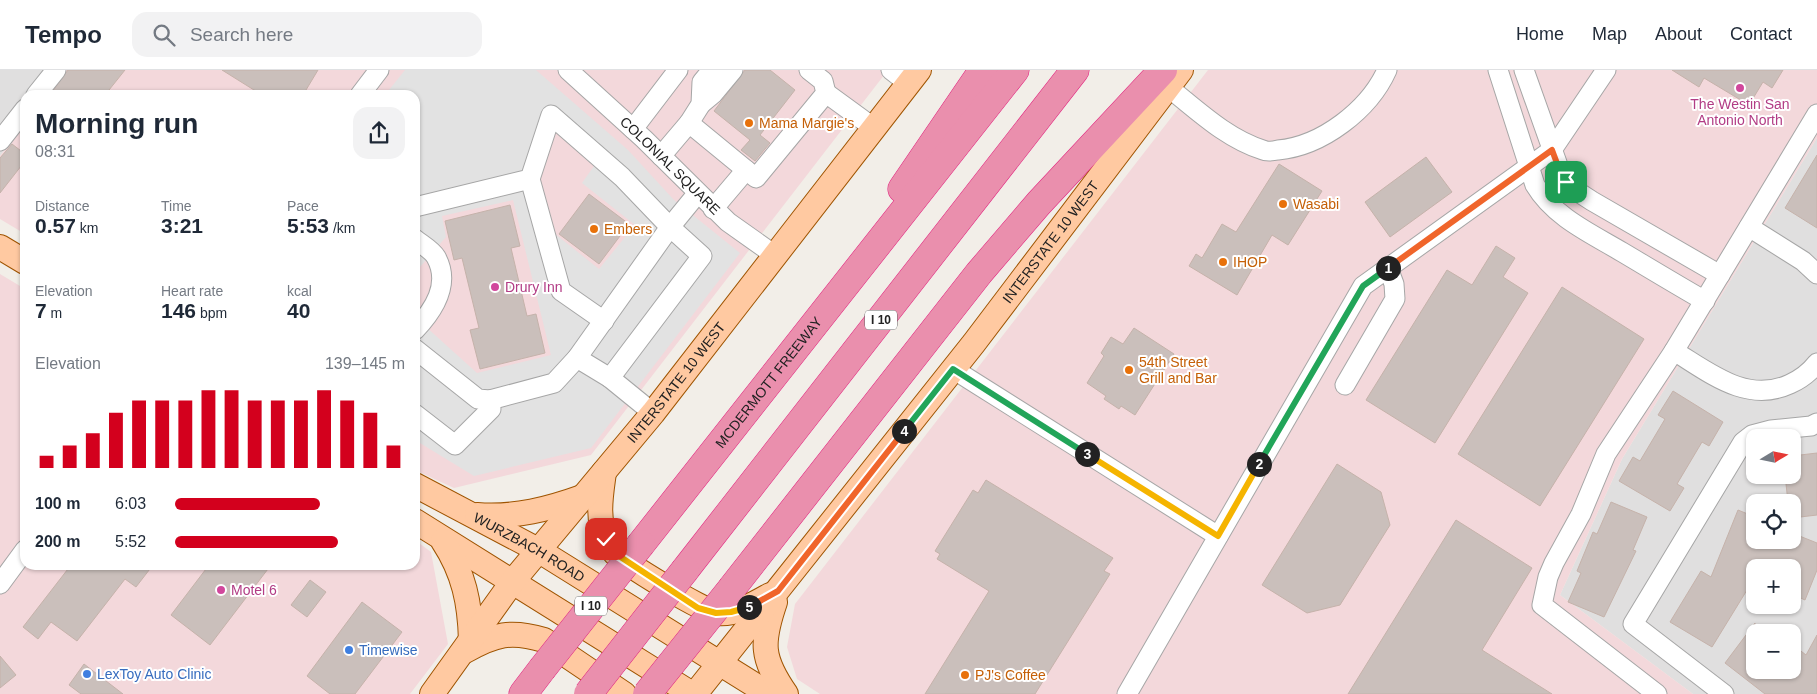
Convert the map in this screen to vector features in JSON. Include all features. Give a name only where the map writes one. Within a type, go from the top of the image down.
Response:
[{"type":"highway","points":[[786,360],[983,70]]},
{"type":"highway","name":"MCDERMOTT FREEWAY","points":[[522,694],[1015,70]]},
{"type":"highway","name":"I 10","points":[[588,694],[1075,70]]},
{"type":"highway","points":[[647,694],[979,274],[1039,203],[1170,76]]},
{"type":"main road","name":"INTERSTATE 10 WEST","points":[[432,694],[538,550],[653,413],[776,256],[874,128],[906,75]]},
{"type":"main road","name":"INTERSTATE 10 WEST","points":[[693,694],[778,591],[953,369],[1170,76]]},
{"type":"main road","points":[[0,247],[20,259]]},
{"type":"main road","points":[[604,472],[600,500],[601,518],[606,539],[616,554],[698,608],[716,613],[742,610],[778,591]]},
{"type":"main road","name":"WURZBACH ROAD","points":[[420,488],[538,550],[769,694]]},
{"type":"main road","points":[[472,514],[497,516],[519,514],[558,506],[585,496]]},
{"type":"main road","points":[[420,524],[693,694]]},
{"type":"main road","points":[[441,537],[453,555],[464,581],[469,600],[468,646],[508,633],[531,636],[544,640],[624,694]]},
{"type":"main road","points":[[778,591],[764,640],[772,674],[786,694]]},
{"type":"street","points":[[40,90],[56,70]]},
{"type":"street","points":[[364,90],[379,70]]},
{"type":"street","name":"COLONIAL SQUARE","points":[[568,70],[633,129],[713,209],[776,256]]},
{"type":"street","points":[[633,129],[678,70]]},
{"type":"street","points":[[701,104],[702,82],[712,70]]},
{"type":"street","points":[[661,156],[690,123],[701,104],[713,94],[732,70]]},
{"type":"street","points":[[809,70],[823,82],[826,93],[874,128]]},
{"type":"street","points":[[1170,76],[1234,138],[1265,151],[1291,149],[1326,134],[1359,109],[1381,84],[1387,70]]},
{"type":"street","points":[[1498,70],[1535,185],[1552,208],[1574,224],[1704,301]]},
{"type":"street","points":[[1524,70],[1561,174],[1575,190],[1720,276]]},
{"type":"street","points":[[1127,694],[1363,286],[1552,150],[1606,70]]},
{"type":"street","points":[[690,123],[756,178],[826,93]]},
{"type":"street","points":[[1657,694],[1542,605],[1548,577],[1581,514],[1606,454],[1674,351],[1817,114]]},
{"type":"street","points":[[0,141],[20,115]]},
{"type":"street","points":[[604,321],[561,291],[530,179],[552,115],[622,177],[670,228],[702,256],[610,378]]},
{"type":"street","points":[[0,152],[20,130]]},
{"type":"street","points":[[713,209],[746,170]]},
{"type":"street","points":[[420,207],[530,179]]},
{"type":"street","points":[[420,353],[478,399],[490,400],[554,383],[577,358],[670,228],[697,194]]},
{"type":"street","points":[[1749,227],[1803,261],[1816,272]]},
{"type":"street","points":[[420,243],[435,256],[442,276],[440,296],[420,324]]},
{"type":"street","points":[[1345,385],[1395,299],[1394,284],[1388,268]]},
{"type":"street","points":[[1674,351],[1732,385],[1751,390],[1763,391],[1785,386],[1805,375],[1816,366]]},
{"type":"street","points":[[577,358],[610,378],[653,413]]},
{"type":"street","points":[[953,369],[1218,536]]},
{"type":"street","points":[[420,418],[455,445],[491,409],[490,400]]},
{"type":"street","points":[[1724,694],[1633,624],[1743,442],[1752,435],[1771,430],[1817,424]]},
{"type":"street","points":[[0,584],[20,557]]},
{"type":"shaded area","points":[[0,70],[66,70],[51,90],[20,90],[20,130],[0,156]]},
{"type":"shaded area","points":[[66,70],[888,70],[591,455],[454,488],[420,472],[420,90],[51,90]]},
{"type":"shaded area","points":[[405,70],[536,70],[628,150],[674,200],[740,253],[591,448],[474,476],[420,443],[420,322],[477,373],[551,355],[513,200],[442,216],[446,237],[420,267],[420,90],[389,90]],"holes":[[[555,132],[594,166],[582,183],[635,225],[599,269],[549,229],[538,176]]]},
{"type":"shaded area","points":[[1208,70],[1817,70],[1817,138],[1622,459],[1560,595],[1693,694],[820,694],[797,679],[787,647],[795,604]]},
{"type":"shaded area","points":[[20,130],[20,231],[0,219],[0,156]]},
{"type":"shaded area","points":[[1817,138],[1817,694],[1693,694],[1560,595],[1622,459]]},
{"type":"shaded area","points":[[0,274],[20,286],[20,570],[420,570],[420,544],[431,552],[448,644],[410,694],[0,694]]},
{"type":"building","points":[[68,70],[125,70],[109,90],[54,90]]},
{"type":"building","points":[[222,70],[318,70],[306,90],[254,90]]},
{"type":"building","name":"Mama Margie's","points":[[745,70],[770,70],[795,90],[760,135],[770,143],[755,161],[741,150],[750,140],[714,111]]},
{"type":"building","name":"The Westin San Antonio North","points":[[1672,70],[1783,70],[1772,88],[1763,82],[1749,105],[1704,78],[1699,87]]},
{"type":"building","points":[[12,144],[20,150],[20,167],[0,193],[0,158]]},
{"type":"building","points":[[1817,155],[1817,228],[1785,208]]},
{"type":"building","points":[[1426,157],[1452,192],[1390,237],[1365,202]]},
{"type":"building","points":[[1279,164],[1322,191],[1288,245],[1272,235],[1237,295],[1189,266],[1196,254],[1202,258],[1222,224],[1236,232]]},
{"type":"building","name":"Embers","points":[[589,194],[629,224],[599,264],[559,234]]},
{"type":"building","name":"Drury Inn","points":[[510,205],[520,246],[511,248],[527,316],[536,314],[545,353],[480,369],[470,330],[479,328],[462,258],[454,260],[445,221]]},
{"type":"building","points":[[1496,246],[1515,258],[1503,277],[1528,293],[1435,443],[1366,400],[1447,270],[1472,285]]},
{"type":"building","points":[[1562,287],[1644,339],[1540,506],[1458,454]]},
{"type":"building","name":"54th Street Grill and Bar","points":[[1134,328],[1174,354],[1135,415],[1121,406],[1119,409],[1104,399],[1106,396],[1087,383],[1104,356],[1101,353],[1111,337],[1123,344]]},
{"type":"building","points":[[1673,391],[1723,422],[1709,446],[1702,442],[1677,484],[1684,488],[1670,511],[1619,481],[1633,457],[1640,461],[1665,419],[1658,415]]},
{"type":"building","points":[[1817,453],[1817,515],[1801,517],[1801,494],[1787,494],[1786,484],[1801,484],[1801,455]]},
{"type":"building","points":[[1337,464],[1381,492],[1390,525],[1340,605],[1307,613],[1262,585]]},
{"type":"building","points":[[986,480],[1113,558],[1104,571],[1110,574],[1035,694],[925,694],[989,591],[937,559],[940,554],[935,551],[973,490],[978,493]]},
{"type":"building","points":[[1611,502],[1647,517],[1633,550],[1636,551],[1604,617],[1568,602],[1581,573],[1577,571],[1593,532],[1597,534]]},
{"type":"building","points":[[1738,510],[1746,513],[1746,549],[1801,549],[1801,537],[1817,543],[1817,570],[1805,600],[1801,598],[1801,559],[1746,559],[1746,592],[1712,647],[1670,622],[1701,571],[1711,577]]},
{"type":"building","points":[[1456,520],[1532,568],[1482,650],[1552,694],[1348,694]]},
{"type":"building","points":[[67,570],[149,570],[136,587],[125,579],[77,641],[51,622],[38,639],[23,627]]},
{"type":"building","name":"Motel 6","points":[[205,570],[267,570],[210,645],[171,615]]},
{"type":"building","points":[[310,580],[326,592],[307,617],[291,605]]},
{"type":"building","points":[[362,602],[402,632],[355,694],[330,694],[307,676]]},
{"type":"building","points":[[1746,635],[1746,679],[1801,679],[1801,651],[1806,655],[1817,635],[1817,694],[1765,694],[1725,663]]},
{"type":"building","points":[[0,656],[16,675],[0,688]]},
{"type":"building","name":"LexToy Auto Clinic","points":[[84,664],[123,694],[81,694],[69,685]]},
{"type":"place","name":"The Westin San Antonio North","points":[[1740,88]]},
{"type":"place","name":"Mama Margie's","points":[[749,123]]},
{"type":"place","name":"Wasabi","points":[[1283,204]]},
{"type":"place","name":"Embers","points":[[594,229]]},
{"type":"place","name":"IHOP","points":[[1223,262]]},
{"type":"place","name":"Drury Inn","points":[[495,287]]},
{"type":"place","name":"54th Street Grill and Bar","points":[[1129,370]]},
{"type":"place","name":"Motel 6","points":[[221,590]]},
{"type":"place","name":"Timewise","points":[[349,650]]},
{"type":"place","name":"LexToy Auto Clinic","points":[[87,674]]},
{"type":"place","name":"PJ's Coffee","points":[[965,675]]},
{"type":"route","points":[[606,539],[616,554],[698,608],[716,613],[742,610],[778,591],[953,369],[1218,536],[1363,286],[1552,150],[1566,182]]}]
